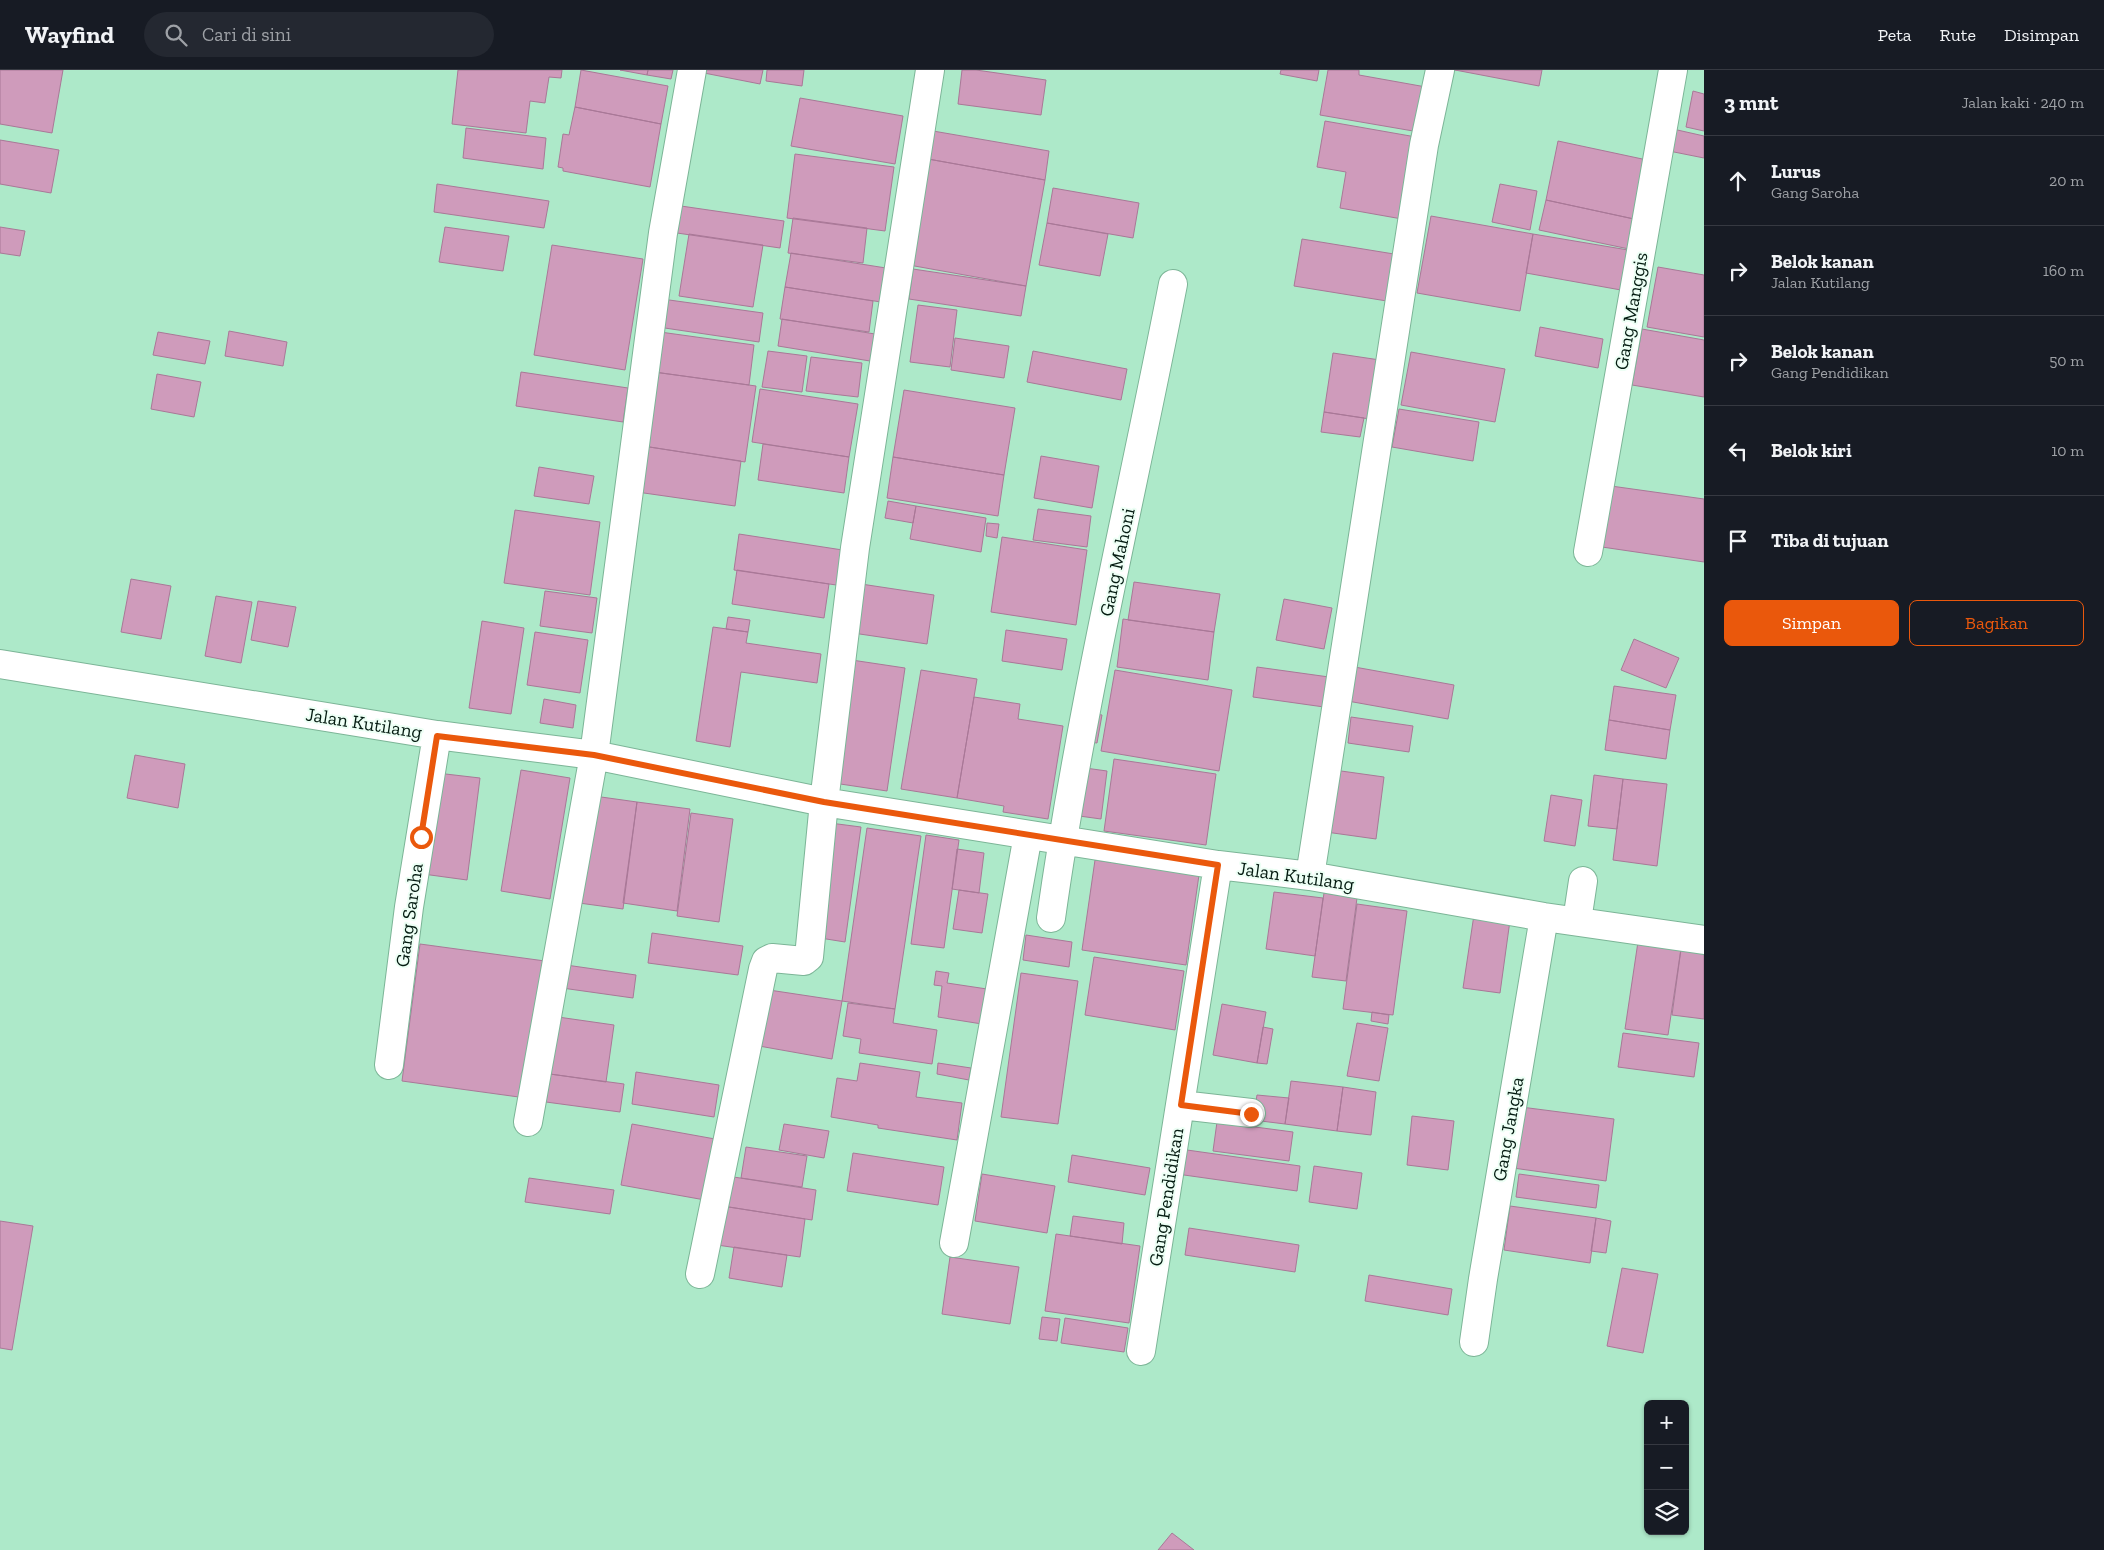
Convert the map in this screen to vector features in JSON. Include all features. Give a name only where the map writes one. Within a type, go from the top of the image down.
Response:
[{"type":"street","points":[[528,1122],[594,755],[663,233],[692,70]]},
{"type":"street","points":[[700,1274],[763,969],[766,961],[772,958],[804,961],[809,957],[824,802],[856,548],[930,70]]},
{"type":"street","points":[[1310,876],[1423,155],[1440,70]]},
{"type":"street","name":"Gang Manggis","points":[[1588,552],[1673,70]]},
{"type":"street","name":"Gang Mahoni","points":[[1051,918],[1062,840],[1086,712],[1173,284]]},
{"type":"street","name":"Jalan Kutilang","points":[[0,664],[437,736],[594,755],[824,802],[1218,865],[1310,876],[1544,917],[1704,940]]},
{"type":"street","name":"Gang Saroha","points":[[389,1065],[409,907],[437,736]]},
{"type":"street","points":[[954,1243],[1028,835]]},
{"type":"street","name":"Gang Pendidikan","points":[[1140,1351],[1218,865]]},
{"type":"street","points":[[1577,921],[1583,881]]},
{"type":"street","name":"Gang Jangka","points":[[1474,1342],[1544,917]]},
{"type":"street","points":[[1181,1105],[1251,1114]]},
{"type":"building","points":[[0,70],[63,70],[52,133],[0,124]]},
{"type":"building","points":[[458,70],[562,70],[561,78],[549,77],[545,103],[530,101],[526,133],[452,124]]},
{"type":"building","points":[[581,70],[668,86],[661,124],[575,107]]},
{"type":"building","points":[[620,70],[648,70],[647,75]]},
{"type":"building","points":[[648,70],[673,70],[671,79],[647,75]]},
{"type":"building","points":[[699,70],[763,70],[760,84],[699,72]]},
{"type":"building","points":[[767,70],[804,70],[802,86],[766,81]]},
{"type":"building","points":[[962,70],[976,70],[1046,80],[1041,115],[958,104]]},
{"type":"building","points":[[1281,70],[1319,70],[1317,81],[1280,74]]},
{"type":"building","points":[[1328,70],[1359,70],[1359,75],[1426,87],[1419,132],[1320,115]]},
{"type":"building","points":[[1455,70],[1542,70],[1539,86]]},
{"type":"building","points":[[1693,91],[1704,94],[1704,131],[1686,127]]},
{"type":"building","points":[[800,98],[903,116],[895,164],[791,146]]},
{"type":"building","points":[[575,107],[661,124],[650,187],[563,171],[563,168],[558,167],[563,134],[569,135]]},
{"type":"building","points":[[1325,121],[1416,137],[1402,219],[1340,208],[1346,172],[1317,167]]},
{"type":"building","points":[[466,128],[546,138],[543,169],[463,158]]},
{"type":"building","points":[[1673,129],[1704,136],[1704,158],[1669,151]]},
{"type":"building","points":[[933,131],[1049,151],[1045,180],[928,159]]},
{"type":"building","points":[[0,140],[59,150],[51,193],[0,184]]},
{"type":"building","points":[[1558,141],[1647,160],[1634,219],[1546,200]]},
{"type":"building","points":[[795,154],[894,167],[885,231],[787,218]]},
{"type":"building","points":[[928,159],[1045,180],[1026,286],[909,265]]},
{"type":"building","points":[[437,184],[549,201],[544,228],[434,212]]},
{"type":"building","points":[[1500,184],[1537,191],[1530,230],[1492,222]]},
{"type":"building","points":[[1053,188],[1139,203],[1133,238],[1047,223]]},
{"type":"building","points":[[1546,200],[1634,219],[1629,249],[1539,230]]},
{"type":"building","points":[[681,206],[784,221],[780,248],[677,233]]},
{"type":"building","points":[[1431,216],[1533,234],[1520,311],[1417,293]]},
{"type":"building","points":[[793,218],[867,228],[863,263],[788,253]]},
{"type":"building","points":[[1047,223],[1108,234],[1100,276],[1039,265]]},
{"type":"building","points":[[0,227],[25,231],[20,256],[0,253]]},
{"type":"building","points":[[445,227],[509,236],[503,271],[439,262]]},
{"type":"building","points":[[689,234],[763,245],[753,307],[679,296]]},
{"type":"building","points":[[1533,234],[1628,250],[1621,290],[1526,273]]},
{"type":"building","points":[[1302,239],[1400,255],[1393,302],[1294,286]]},
{"type":"building","points":[[552,245],[643,259],[625,370],[534,355]]},
{"type":"building","points":[[791,253],[886,268],[881,302],[785,287]]},
{"type":"building","points":[[1658,267],[1704,275],[1704,337],[1647,327]]},
{"type":"building","points":[[913,269],[1026,286],[1021,316],[909,299]]},
{"type":"building","points":[[785,287],[873,301],[869,332],[780,319]]},
{"type":"building","points":[[662,299],[763,313],[759,342],[658,327]]},
{"type":"building","points":[[918,305],[957,310],[950,367],[910,362]]},
{"type":"building","points":[[782,319],[875,334],[870,361],[778,346]]},
{"type":"building","points":[[1540,327],[1603,339],[1598,368],[1535,356]]},
{"type":"building","points":[[1642,329],[1704,340],[1704,397],[1632,385]]},
{"type":"building","points":[[229,331],[287,342],[283,366],[225,356]]},
{"type":"building","points":[[158,332],[210,341],[205,364],[153,355]]},
{"type":"building","points":[[660,332],[754,345],[749,385],[654,372]]},
{"type":"building","points":[[955,338],[1009,346],[1004,378],[951,370]]},
{"type":"building","points":[[768,351],[807,356],[802,392],[762,387]]},
{"type":"building","points":[[1033,351],[1127,369],[1121,400],[1027,382]]},
{"type":"building","points":[[1411,352],[1505,369],[1495,422],[1401,405]]},
{"type":"building","points":[[1333,353],[1380,360],[1370,419],[1324,412]]},
{"type":"building","points":[[811,357],[862,363],[858,397],[806,391]]},
{"type":"building","points":[[521,372],[628,388],[623,422],[516,406]]},
{"type":"building","points":[[654,372],[756,386],[745,462],[643,446]]},
{"type":"building","points":[[157,374],[201,382],[194,417],[151,409]]},
{"type":"building","points":[[760,389],[858,404],[849,457],[752,442]]},
{"type":"building","points":[[904,390],[1015,408],[1004,475],[893,457]]},
{"type":"building","points":[[1399,409],[1479,422],[1473,461],[1392,447]]},
{"type":"building","points":[[1324,412],[1364,418],[1360,437],[1321,432]]},
{"type":"building","points":[[763,444],[849,457],[844,493],[758,480]]},
{"type":"building","points":[[643,446],[741,461],[735,506],[637,492]]},
{"type":"building","points":[[1041,456],[1099,466],[1092,508],[1034,498]]},
{"type":"building","points":[[893,457],[1004,475],[998,516],[887,498]]},
{"type":"building","points":[[539,467],[594,476],[589,504],[534,496]]},
{"type":"building","points":[[1611,486],[1704,499],[1704,562],[1602,547]]},
{"type":"building","points":[[888,501],[916,506],[913,523],[885,518]]},
{"type":"building","points":[[916,506],[986,518],[981,552],[910,539]]},
{"type":"building","points":[[1038,509],[1091,516],[1087,547],[1033,540]]},
{"type":"building","points":[[515,510],[600,522],[590,595],[504,583]]},
{"type":"building","points":[[987,523],[999,524],[997,538],[986,536]]},
{"type":"building","points":[[739,534],[849,551],[843,586],[734,570]]},
{"type":"building","points":[[1002,537],[1087,550],[1076,625],[991,612]]},
{"type":"building","points":[[737,570],[829,584],[824,618],[732,604]]},
{"type":"building","points":[[131,579],[171,586],[161,639],[121,632]]},
{"type":"building","points":[[1134,582],[1220,594],[1214,632],[1128,620]]},
{"type":"building","points":[[861,584],[934,595],[927,644],[853,633]]},
{"type":"building","points":[[545,591],[597,598],[592,633],[540,626]]},
{"type":"building","points":[[216,596],[252,602],[241,663],[205,656]]},
{"type":"building","points":[[1284,599],[1332,608],[1324,649],[1276,640]]},
{"type":"building","points":[[258,601],[296,607],[288,647],[251,640]]},
{"type":"building","points":[[728,617],[750,620],[748,632],[726,629]]},
{"type":"building","points":[[1123,619],[1214,632],[1208,680],[1117,667]]},
{"type":"building","points":[[482,621],[524,628],[511,714],[469,708]]},
{"type":"building","points":[[713,627],[748,632],[746,643],[821,654],[817,683],[741,672],[730,747],[696,741]]},
{"type":"building","points":[[1006,630],[1067,639],[1062,670],[1002,661]]},
{"type":"building","points":[[535,632],[588,640],[580,693],[527,685]]},
{"type":"building","points":[[1634,639],[1679,658],[1666,688],[1621,670]]},
{"type":"building","points":[[845,659],[905,668],[887,791],[827,782]]},
{"type":"building","points":[[1349,666],[1454,685],[1448,719],[1342,700]]},
{"type":"building","points":[[1257,667],[1329,677],[1324,707],[1253,697]]},
{"type":"building","points":[[921,670],[977,679],[957,798],[901,789]]},
{"type":"building","points":[[1115,670],[1232,690],[1219,771],[1101,751]]},
{"type":"building","points":[[1614,686],[1676,695],[1670,730],[1609,720]]},
{"type":"building","points":[[974,697],[1020,704],[1018,719],[1063,726],[1048,819],[1003,812],[1004,806],[957,798]]},
{"type":"building","points":[[544,699],[576,705],[573,728],[540,723]]},
{"type":"building","points":[[1088,713],[1102,715],[1097,743],[1082,741]]},
{"type":"building","points":[[1351,717],[1413,726],[1409,752],[1348,743]]},
{"type":"building","points":[[1609,720],[1670,730],[1666,759],[1605,750]]},
{"type":"building","points":[[135,755],[185,764],[178,808],[127,798]]},
{"type":"building","points":[[1114,759],[1216,774],[1206,845],[1104,831]]},
{"type":"building","points":[[1078,767],[1107,771],[1101,819],[1072,815]]},
{"type":"building","points":[[521,770],[570,778],[550,899],[501,891]]},
{"type":"building","points":[[1334,770],[1384,777],[1376,839],[1326,832]]},
{"type":"building","points":[[437,773],[480,778],[467,880],[423,874]]},
{"type":"building","points":[[1594,775],[1623,779],[1617,829],[1588,826]]},
{"type":"building","points":[[1623,779],[1667,784],[1657,866],[1613,860]]},
{"type":"building","points":[[1551,795],[1582,800],[1575,846],[1544,841]]},
{"type":"building","points":[[594,796],[637,802],[623,909],[579,903]]},
{"type":"building","points":[[637,802],[690,809],[677,911],[623,903]]},
{"type":"building","points":[[691,813],[733,819],[719,922],[677,916]]},
{"type":"building","points":[[830,823],[861,827],[845,942],[814,937]]},
{"type":"building","points":[[867,828],[921,836],[895,1009],[842,1001]]},
{"type":"building","points":[[926,835],[959,840],[944,948],[911,944]]},
{"type":"building","points":[[957,849],[984,853],[979,893],[952,889]]},
{"type":"building","points":[[1095,860],[1199,875],[1186,965],[1082,950]]},
{"type":"building","points":[[959,890],[988,894],[982,933],[953,929]]},
{"type":"building","points":[[1274,892],[1323,898],[1315,956],[1266,949]]},
{"type":"building","points":[[1324,893],[1357,898],[1346,981],[1312,977]]},
{"type":"building","points":[[1357,904],[1407,911],[1393,1015],[1343,1009]]},
{"type":"building","points":[[1475,908],[1511,913],[1500,993],[1463,988]]},
{"type":"building","points":[[652,933],[743,946],[738,975],[648,963]]},
{"type":"building","points":[[1026,935],[1072,942],[1069,967],[1023,960]]},
{"type":"building","points":[[1639,935],[1682,942],[1668,1035],[1625,1029]]},
{"type":"building","points":[[1682,942],[1704,945],[1704,1019],[1672,1015]]},
{"type":"building","points":[[420,944],[545,961],[526,1098],[402,1081]]},
{"type":"building","points":[[1094,957],[1184,971],[1175,1030],[1085,1015]]},
{"type":"building","points":[[559,964],[636,975],[633,998],[555,987]]},
{"type":"building","points":[[936,971],[949,973],[947,983],[987,989],[982,1024],[938,1017],[942,986],[934,985]]},
{"type":"building","points":[[1021,973],[1078,981],[1058,1124],[1001,1117]]},
{"type":"building","points":[[769,990],[842,1001],[832,1059],[759,1046]]},
{"type":"building","points":[[848,1003],[895,1009],[893,1023],[937,1030],[932,1064],[859,1053],[861,1039],[843,1036]]},
{"type":"building","points":[[1222,1004],[1266,1012],[1257,1063],[1213,1055]]},
{"type":"building","points":[[1372,1012],[1389,1015],[1388,1024],[1371,1021]]},
{"type":"building","points":[[551,1016],[614,1025],[606,1082],[543,1073]]},
{"type":"building","points":[[1357,1023],[1388,1028],[1379,1081],[1347,1076]]},
{"type":"building","points":[[1263,1027],[1273,1029],[1267,1064],[1257,1063]]},
{"type":"building","points":[[1623,1033],[1699,1043],[1694,1077],[1618,1067]]},
{"type":"building","points":[[860,1063],[920,1072],[916,1097],[962,1103],[957,1140],[878,1128],[878,1125],[831,1117],[837,1078],[857,1081]]},
{"type":"building","points":[[938,1063],[971,1068],[969,1080],[937,1074]]},
{"type":"building","points":[[636,1072],[719,1085],[714,1117],[632,1104]]},
{"type":"building","points":[[550,1074],[624,1084],[620,1112],[546,1102]]},
{"type":"building","points":[[1291,1081],[1343,1087],[1337,1131],[1285,1124]]},
{"type":"building","points":[[1343,1087],[1376,1092],[1371,1135],[1337,1131]]},
{"type":"building","points":[[1257,1095],[1289,1098],[1285,1124],[1253,1120]]},
{"type":"building","points":[[1521,1107],[1614,1119],[1606,1181],[1513,1168]]},
{"type":"building","points":[[1412,1116],[1454,1121],[1448,1170],[1407,1165]]},
{"type":"building","points":[[1217,1122],[1293,1132],[1289,1161],[1213,1151]]},
{"type":"building","points":[[632,1124],[715,1139],[705,1200],[621,1185]]},
{"type":"building","points":[[784,1124],[829,1131],[824,1158],[779,1150]]},
{"type":"building","points":[[746,1147],[807,1156],[802,1187],[741,1178]]},
{"type":"building","points":[[1180,1149],[1300,1166],[1297,1191],[1177,1174]]},
{"type":"building","points":[[853,1153],[944,1167],[938,1205],[847,1191]]},
{"type":"building","points":[[1072,1155],[1150,1168],[1145,1195],[1068,1182]]},
{"type":"building","points":[[1314,1166],[1362,1173],[1357,1209],[1309,1202]]},
{"type":"building","points":[[982,1174],[1055,1186],[1047,1233],[975,1221]]},
{"type":"building","points":[[1519,1174],[1599,1185],[1596,1208],[1516,1197]]},
{"type":"building","points":[[721,1175],[816,1190],[812,1220],[716,1205]]},
{"type":"building","points":[[529,1178],[614,1190],[610,1214],[525,1202]]},
{"type":"building","points":[[716,1205],[805,1219],[800,1257],[710,1244]]},
{"type":"building","points":[[1510,1206],[1596,1218],[1590,1263],[1504,1250]]},
{"type":"building","points":[[1073,1216],[1124,1223],[1122,1244],[1070,1236]]},
{"type":"building","points":[[1596,1218],[1611,1221],[1606,1253],[1591,1251]]},
{"type":"building","points":[[0,1221],[33,1226],[12,1350],[0,1348]]},
{"type":"building","points":[[1189,1228],[1299,1245],[1295,1272],[1185,1255]]},
{"type":"building","points":[[1056,1234],[1140,1246],[1129,1323],[1045,1311]]},
{"type":"building","points":[[734,1247],[787,1255],[782,1287],[729,1278]]},
{"type":"building","points":[[950,1257],[1019,1267],[1010,1324],[942,1314]]},
{"type":"building","points":[[1622,1268],[1658,1274],[1643,1353],[1607,1346]]},
{"type":"building","points":[[1369,1275],[1452,1289],[1448,1315],[1365,1301]]},
{"type":"building","points":[[1042,1317],[1060,1319],[1057,1341],[1039,1339]]},
{"type":"building","points":[[1065,1318],[1128,1328],[1124,1352],[1061,1343]]},
{"type":"building","points":[[1172,1533],[1194,1550],[1158,1550]]},
{"type":"route","points":[[421,837],[437,736],[594,755],[824,802],[1218,865],[1181,1105],[1251,1114]]}]
